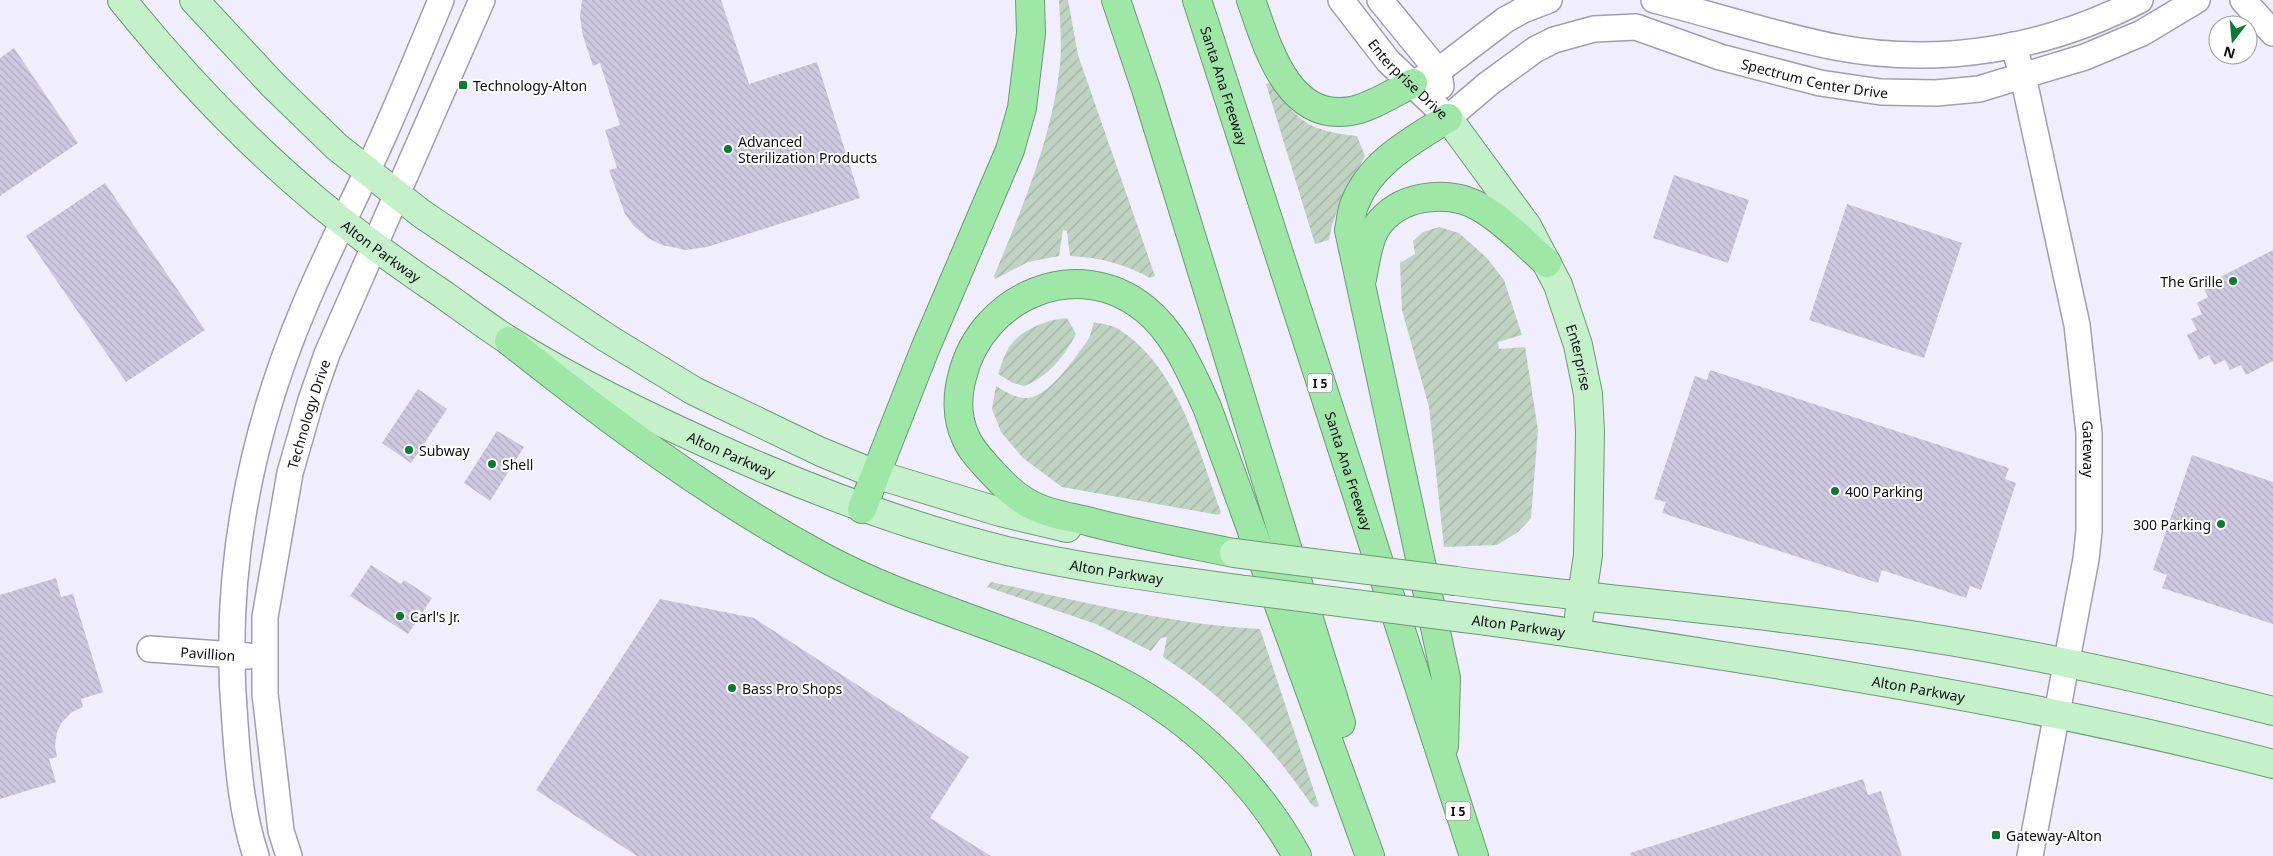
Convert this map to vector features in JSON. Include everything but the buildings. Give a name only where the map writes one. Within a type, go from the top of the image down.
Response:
[{"type":"highway","points":[[862,509],[921,357],[1010,150],[1022,108],[1031,33],[1030,0]]},
{"type":"highway","points":[[1116,0],[1146,89],[1382,856]]},
{"type":"highway","name":"Santa Ana Freeway","points":[[1197,0],[1474,856]]},
{"type":"highway","points":[[1251,0],[1274,64],[1290,87],[1308,103],[1325,110],[1352,111],[1413,83]]},
{"type":"highway","points":[[1443,765],[1446,678],[1349,230],[1354,204],[1370,178],[1390,155],[1448,118]]},
{"type":"highway","points":[[1360,287],[1368,250],[1380,222],[1394,209],[1412,201],[1435,197],[1458,199],[1481,208],[1503,223],[1547,264]]},
{"type":"highway","points":[[1234,553],[1121,530],[1042,510],[1028,503],[1002,483],[976,455],[965,437],[958,408],[960,382],[964,366],[983,330],[996,316],[1026,295],[1045,288],[1087,285],[1104,288],[1134,302],[1146,310],[1164,327],[1184,358],[1207,408],[1370,856]]},
{"type":"highway","points":[[509,340],[589,404],[638,439],[740,508],[822,557],[918,600],[1080,662],[1141,693],[1192,729],[1233,769],[1260,800],[1297,856]]},
{"type":"main road","name":"Alton Parkway","points":[[122,0],[169,55],[239,130],[301,188],[376,246],[509,340],[600,391],[670,427],[778,475],[862,509],[966,540],[1056,562],[1132,575],[1577,633],[1874,680],[2174,740],[2273,764]]},
{"type":"main road","points":[[194,0],[273,85],[337,147],[398,195],[509,274],[607,338],[694,391],[821,452],[875,474],[1030,520],[1120,537],[1582,597],[1641,601],[1871,629],[2120,674],[2273,711]]},
{"type":"main road","name":"Enterprise","points":[[1448,118],[1519,213],[1547,264],[1572,325],[1585,379],[1589,407],[1588,554],[1577,633]]},
{"type":"street","points":[[256,856],[239,772],[232,690],[231,654],[234,565],[240,521],[268,407],[291,340],[441,0]]},
{"type":"street","name":"Technology Drive","points":[[289,856],[281,831],[265,694],[265,617],[281,516],[296,448],[327,354],[376,246],[482,0]]},
{"type":"street","name":"Enterprise Drive","points":[[1341,0],[1388,61],[1448,118]]},
{"type":"street","name":"Enterprise Drive","points":[[1380,0],[1438,71],[1448,118]]},
{"type":"street","points":[[1413,83],[1438,71],[1506,20],[1523,10],[1549,0]]},
{"type":"street","points":[[1654,0],[1816,43],[1877,53],[1946,56],[1969,54],[2062,34],[2140,0]]},
{"type":"street","name":"Spectrum Center Drive","points":[[1448,118],[1488,84],[1536,49],[1574,33],[1615,27],[1636,27],[1720,57],[1802,79],[1866,90],[1917,94],[1955,92],[1973,91],[2085,57],[2123,42],[2160,24],[2197,0]]},
{"type":"street","points":[[2243,0],[2273,33]]},
{"type":"street","name":"Gateway","points":[[2013,45],[2023,76],[2077,325],[2089,433],[2089,531],[2086,560],[2030,856]]},
{"type":"street","name":"Pavillion","points":[[150,649],[265,657]]},
{"type":"green space","points":[[1059,0],[1068,0],[1078,55],[1155,276],[1150,278],[1112,262],[1070,256],[1067,231],[1063,230],[1059,256],[1028,262],[995,279],[994,276],[1025,199],[1050,119],[1060,65]]},
{"type":"green space","points":[[1270,83],[1297,116],[1306,122],[1327,131],[1357,136],[1365,156],[1348,186],[1339,207],[1329,240],[1315,244],[1266,84]]},
{"type":"green space","points":[[1439,227],[1459,233],[1487,258],[1504,280],[1522,335],[1498,342],[1499,349],[1525,347],[1538,430],[1531,518],[1518,532],[1497,545],[1444,547],[1429,407],[1402,310],[1400,263],[1415,254],[1413,241],[1423,232]]},
{"type":"green space","points":[[1067,318],[1076,334],[1061,358],[1048,372],[1024,386],[1013,383],[998,374],[1008,349],[1024,332],[1053,320]]},
{"type":"green space","points":[[1094,322],[1117,328],[1140,346],[1172,388],[1194,437],[1221,512],[1219,515],[1062,487],[1023,458],[1001,432],[992,409],[996,386],[1012,395],[1024,398],[1036,396],[1053,383],[1070,365],[1088,340]]},
{"type":"green space","points":[[991,582],[1158,617],[1260,629],[1319,806],[1315,807],[1311,804],[1279,761],[1227,705],[1163,657],[1167,637],[1161,638],[1151,651],[1096,624],[987,587]]},
{"type":"place","name":"Technology-Alton","points":[[463,85]]},
{"type":"place","name":"Advanced Sterilization Products","points":[[728,149]]},
{"type":"place","name":"The Grille","points":[[2233,281]]},
{"type":"place","name":"Subway","points":[[409,450]]},
{"type":"place","name":"Shell","points":[[492,464]]},
{"type":"place","name":"400 Parking","points":[[1835,491]]},
{"type":"place","name":"300 Parking","points":[[2221,524]]},
{"type":"place","name":"Carl's Jr.","points":[[400,616]]},
{"type":"place","name":"Bass Pro Shops","points":[[732,688]]},
{"type":"place","name":"Gateway-Alton","points":[[1996,835]]}]
